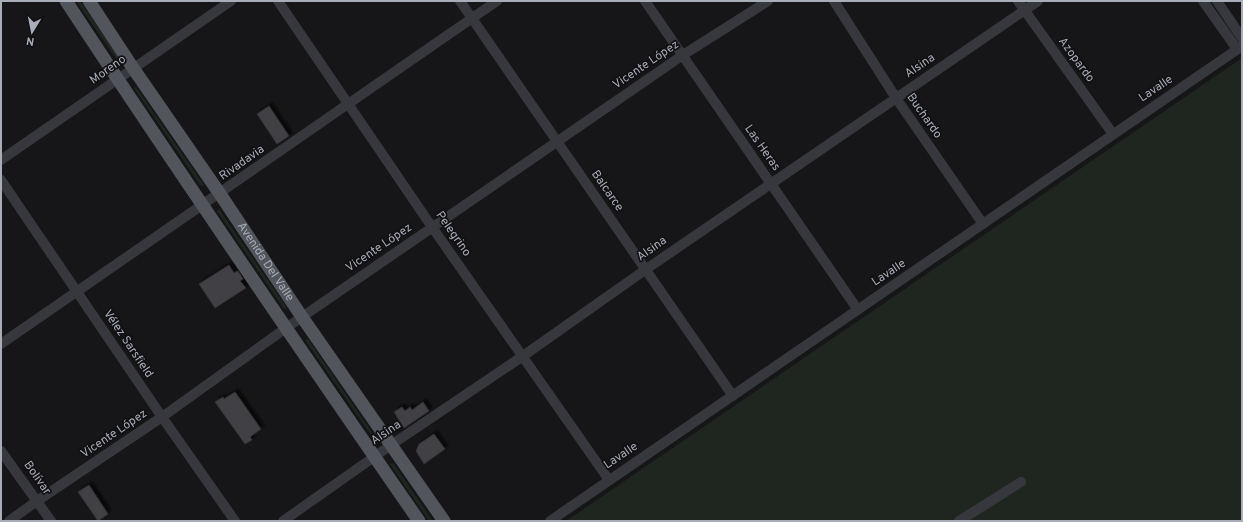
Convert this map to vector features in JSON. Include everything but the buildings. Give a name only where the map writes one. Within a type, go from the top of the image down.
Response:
[{"type":"main road","name":"Avenida Del Valle","points":[[66,1],[286,328],[419,521]]},
{"type":"main road","name":"Avenida Del Valle","points":[[89,1],[302,317],[444,521]]},
{"type":"street","name":"Moreno","points":[[1,160],[231,1]]},
{"type":"street","name":"Pelegrino","points":[[278,1],[432,228],[609,480]]},
{"type":"street","name":"Balcarce","points":[[460,1],[733,396]]},
{"type":"street","name":"Rivadavia","points":[[1,344],[497,1]]},
{"type":"street","name":"Las Heras","points":[[645,1],[858,310]]},
{"type":"street","name":"Vicente López","points":[[9,521],[162,417],[286,328],[682,55],[768,1]]},
{"type":"street","name":"Buchardo","points":[[834,1],[896,98],[983,224]]},
{"type":"street","name":"Azopardo","points":[[1018,1],[1113,134]]},
{"type":"street","name":"Alsina","points":[[283,521],[391,444],[523,356],[771,183],[1038,1]]},
{"type":"street","points":[[1203,1],[1239,48]]},
{"type":"street","points":[[1217,1],[1242,38]]},
{"type":"street","name":"Lavalle","points":[[550,521],[1239,48]]},
{"type":"street","name":"Vélez Sarsfield","points":[[1,180],[162,417],[235,521]]},
{"type":"street","name":"Bolívar","points":[[1,451],[50,521]]},
{"type":"street","points":[[959,521],[1021,482]]},
{"type":"shaded area","points":[[76,1],[80,1],[120,59],[118,61]]},
{"type":"shaded area","points":[[1242,58],[1242,521],[566,521]]},
{"type":"shaded area","points":[[136,87],[204,185],[201,186],[134,88]]},
{"type":"shaded area","points":[[219,209],[287,308],[284,309],[217,211]]},
{"type":"shaded area","points":[[308,339],[375,437],[373,438],[305,340]]},
{"type":"shaded area","points":[[393,463],[433,521],[429,521],[390,464]]}]
